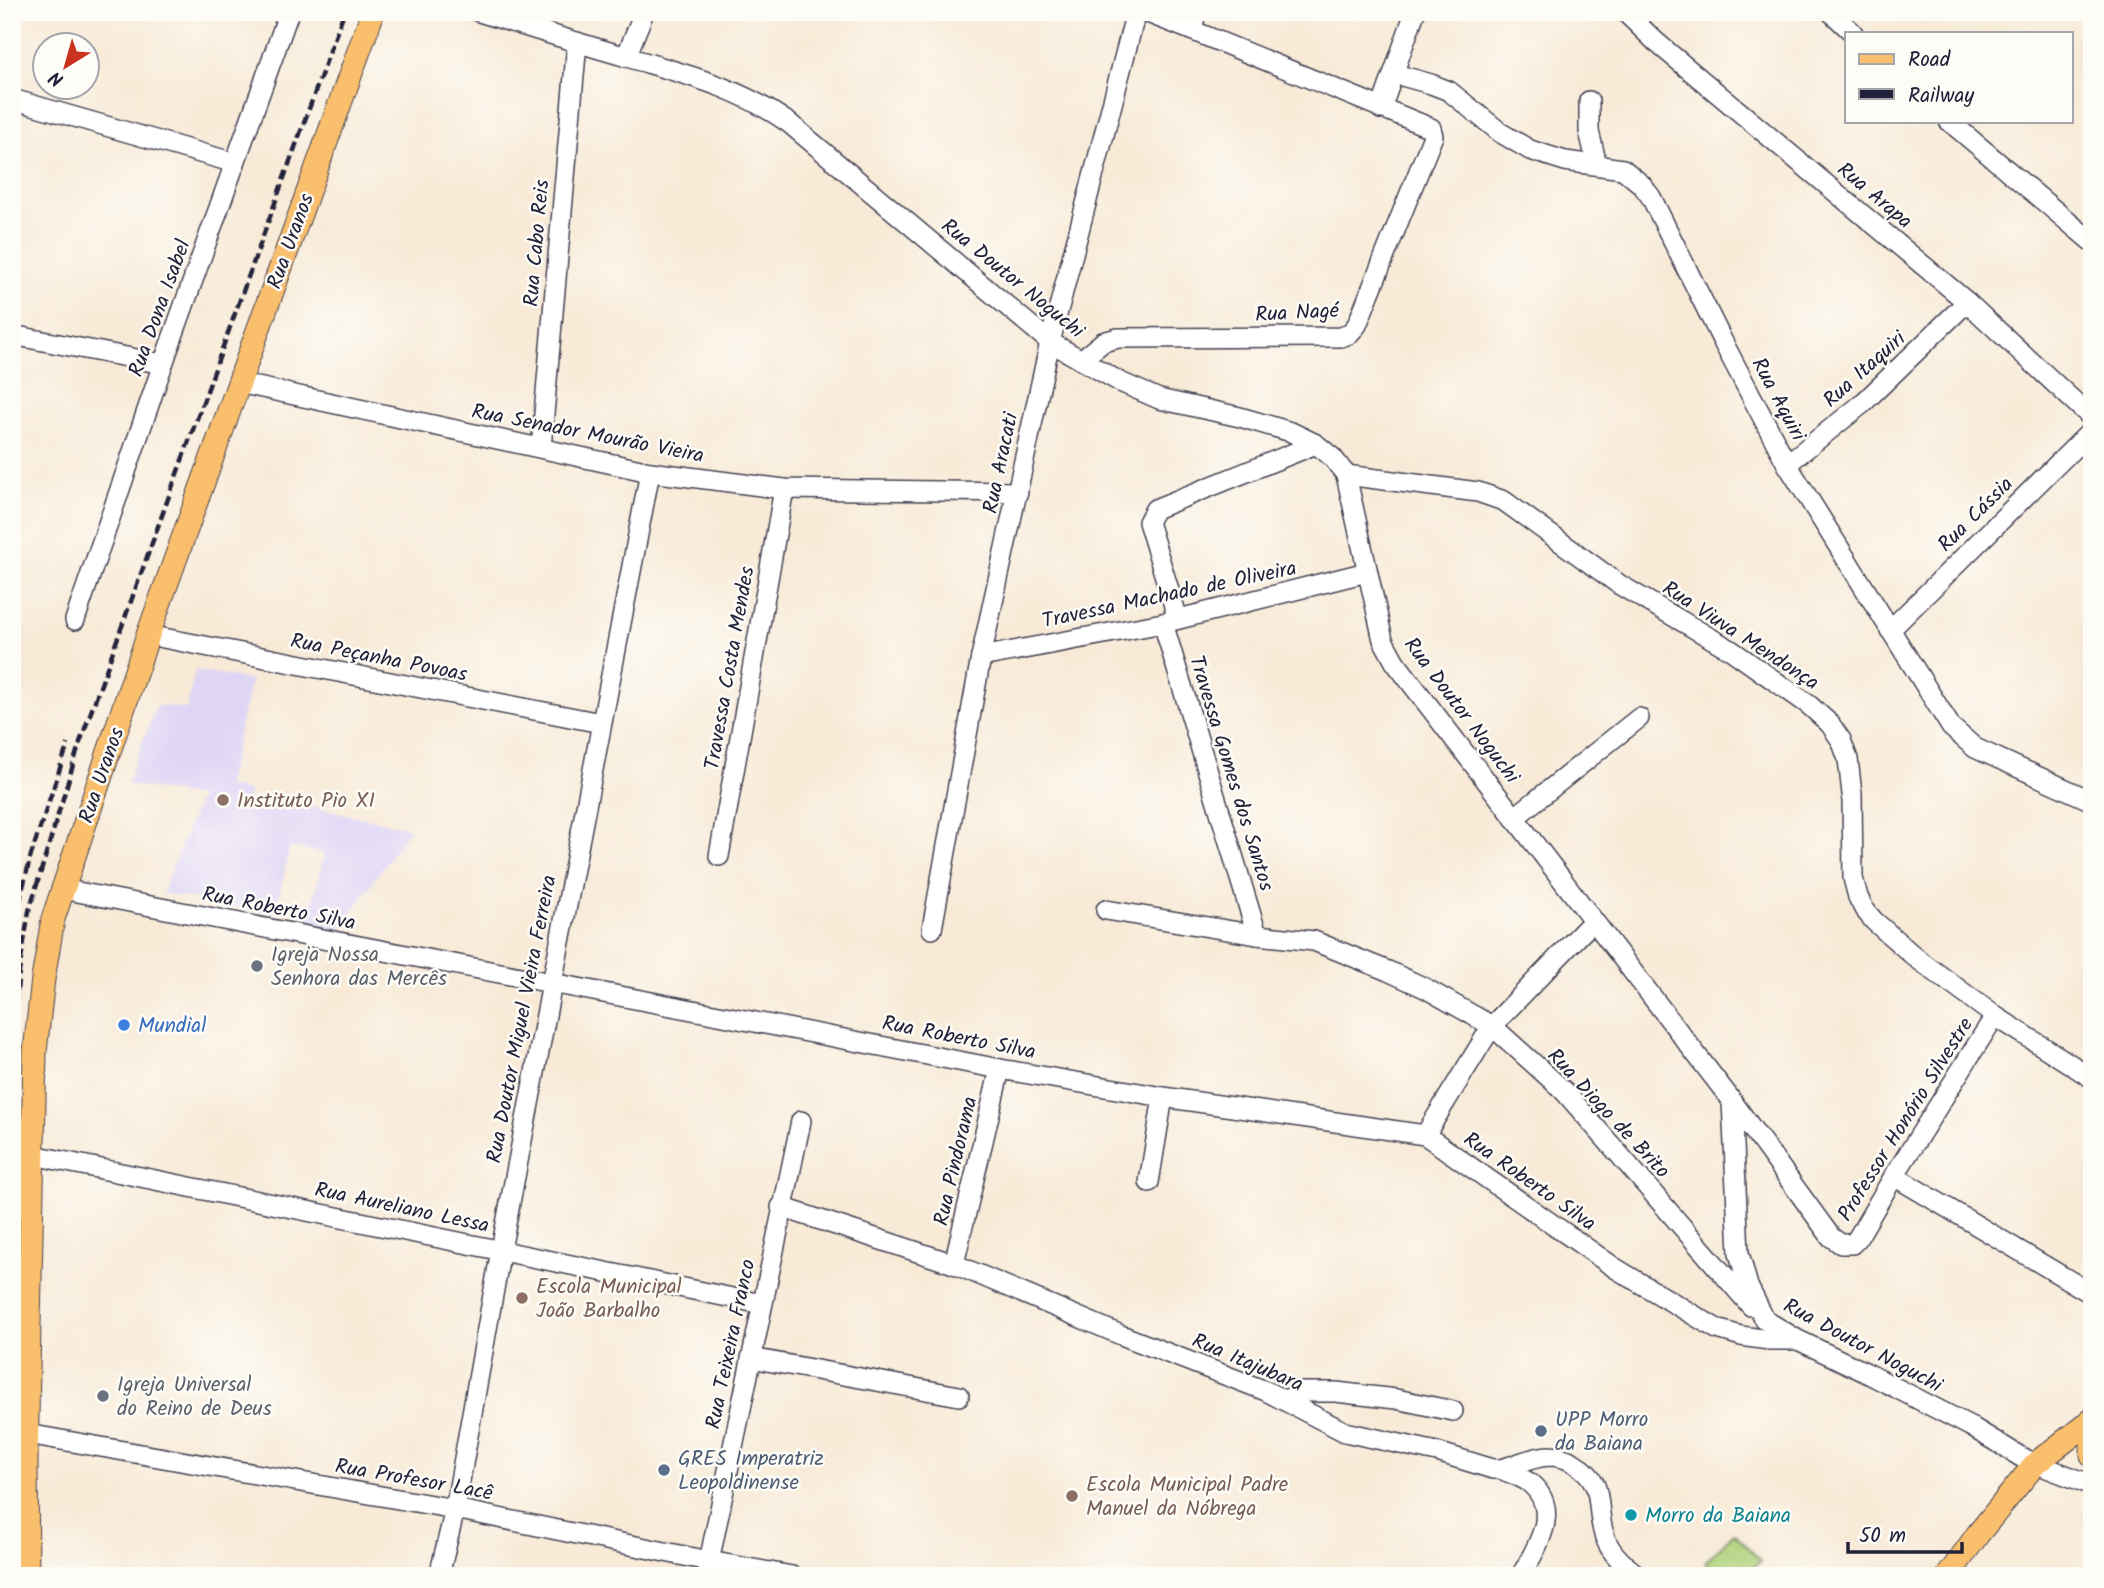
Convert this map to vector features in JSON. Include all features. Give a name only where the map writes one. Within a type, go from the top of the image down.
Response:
[{"type":"main road","name":"Rua Uranos","points":[[27,1576],[25,1520],[35,1052],[53,919],[148,635],[373,12]]},
{"type":"main road","points":[[1948,1576],[2000,1506],[2040,1460],[2092,1420]]},
{"type":"main road","points":[[2092,1442],[2092,1455]]},
{"type":"street","name":"Rua Dona Isabel","points":[[75,620],[289,12]]},
{"type":"street","name":"Rua Doutor Noguchi","points":[[478,12],[699,78],[764,105],[789,122],[1050,342],[1120,382],[1159,399],[1240,417],[1291,432],[1317,444],[1333,458],[1346,475],[1388,652],[1732,1101],[1739,1253],[1748,1286],[1765,1320],[1798,1340],[2014,1451],[2032,1452],[2040,1460]]},
{"type":"street","points":[[626,57],[644,12]]},
{"type":"street","name":"Rua Aracati","points":[[932,929],[981,657],[1050,342],[1136,12]]},
{"type":"street","points":[[1145,12],[1194,21],[1381,109],[1415,12]]},
{"type":"street","name":"Rua Arapa","points":[[1625,12],[1667,51],[1968,302],[2092,418]]},
{"type":"street","points":[[1831,12],[1852,32]]},
{"type":"street","name":"Rua Cabo Reis","points":[[541,448],[577,42]]},
{"type":"street","name":"Rua Aquiri","points":[[1395,74],[1431,83],[1449,91],[1501,133],[1530,150],[1565,161],[1623,169],[1642,185],[1651,197],[1787,464],[1951,727],[1975,748],[2092,801]]},
{"type":"street","points":[[12,99],[235,163]]},
{"type":"street","points":[[1589,101],[1589,131],[1597,165]]},
{"type":"street","name":"Rua Nagé","points":[[1081,360],[1103,342],[1118,338],[1341,337],[1349,334],[1357,325],[1433,136],[1431,128],[1381,109]]},
{"type":"street","points":[[1950,122],[2092,242]]},
{"type":"street","name":"Rua Itaquiri","points":[[1787,464],[1863,404],[1968,302]]},
{"type":"street","points":[[12,335],[163,364]]},
{"type":"street","name":"Rua Senador Mourão Vieira","points":[[239,383],[650,472],[784,489],[1018,492]]},
{"type":"street","name":"Rua Cássia","points":[[1890,630],[2092,430]]},
{"type":"street","name":"Travessa Gomes dos Santos","points":[[1257,935],[1170,621],[1148,522],[1154,509],[1317,444]]},
{"type":"street","name":"Rua Doutor Miguel Vieira Ferreira","points":[[439,1576],[455,1509],[500,1250],[650,472]]},
{"type":"street","name":"Rua Viuva Mendonça","points":[[1346,475],[1478,492],[1504,501],[1620,585],[1731,650],[1809,705],[1830,724],[1841,740],[1847,759],[1852,794],[1853,878],[1864,909],[1914,957],[1995,1016],[2092,1078]]},
{"type":"street","name":"Travessa Costa Mendes","points":[[719,856],[784,489]]},
{"type":"street","name":"Travessa Machado de Oliveira","points":[[981,657],[1170,621],[1367,572]]},
{"type":"street","name":"Rua Peçanha Povoas","points":[[148,635],[601,723]]},
{"type":"street","points":[[1514,818],[1639,718]]},
{"type":"street","name":"Rua Roberto Silva","points":[[62,889],[1000,1069],[1163,1097],[1425,1135],[1615,1268],[1717,1329],[1769,1340],[1798,1340]]},
{"type":"street","name":"Rua Diogo de Brito","points":[[1106,910],[1257,935],[1314,941],[1425,988],[1492,1026],[1564,1091],[1741,1296],[1765,1320]]},
{"type":"street","points":[[1425,1135],[1492,1026],[1593,921]]},
{"type":"street","name":"Professor Honório Silvestre","points":[[1732,1101],[1831,1237],[1841,1244],[1852,1244],[1995,1016]]},
{"type":"street","name":"Rua Pindorama","points":[[954,1264],[1000,1069]]},
{"type":"street","points":[[1149,1182],[1163,1097]]},
{"type":"street","name":"Rua Teixeira Franco","points":[[707,1568],[800,1121]]},
{"type":"street","name":"Rua Aureliano Lessa","points":[[33,1155],[762,1304]]},
{"type":"street","points":[[1894,1176],[2092,1294]]},
{"type":"street","name":"Rua Itajubara","points":[[781,1207],[954,1264],[1121,1335],[1286,1400],[1345,1432],[1501,1469],[1550,1456],[1560,1457],[1582,1468],[1594,1479],[1607,1542],[1620,1560],[1639,1576]]},
{"type":"street","points":[[751,1358],[959,1395]]},
{"type":"street","points":[[1286,1400],[1301,1392],[1336,1392],[1396,1399],[1452,1411]]},
{"type":"street","name":"Rua Profesor Lacê","points":[[27,1434],[455,1509],[707,1568],[792,1576]]},
{"type":"street","points":[[2040,1460],[2092,1473]]},
{"type":"street","points":[[2040,1460],[2092,1485]]},
{"type":"street","points":[[1501,1469],[1530,1483],[1539,1493],[1545,1507],[1545,1529],[1521,1576]]},
{"type":"shaded area","name":"Instituto Pio XI","points":[[195,670],[251,680],[227,786],[249,791],[247,804],[278,810],[310,806],[410,828],[339,931],[306,924],[325,853],[290,847],[275,914],[162,893],[200,797],[126,784],[157,705],[187,709]]},
{"type":"green space","points":[[1734,1533],[1761,1561],[1745,1576],[1718,1576],[1705,1562]]},
{"type":"railway","points":[[12,1036],[29,911],[79,745],[344,12]]},
{"type":"railway","points":[[12,932],[31,855],[68,744]]},
{"type":"place","name":"Instituto Pio XI","points":[[223,800]]},
{"type":"place","name":"Igreja Nossa Senhora das Mercês","points":[[257,966]]},
{"type":"place","name":"Mundial","points":[[124,1025]]},
{"type":"place","name":"Escola Municipal João Barbalho","points":[[522,1298]]},
{"type":"place","name":"Igreja Universal do Reino de Deus","points":[[103,1396]]},
{"type":"place","name":"UPP Morro da Baiana","points":[[1541,1431]]},
{"type":"place","name":"GRES Imperatriz Leopoldinense","points":[[664,1470]]},
{"type":"place","name":"Escola Municipal Padre Manuel da Nóbrega","points":[[1072,1496]]},
{"type":"place","name":"Morro da Baiana","points":[[1631,1515]]}]
